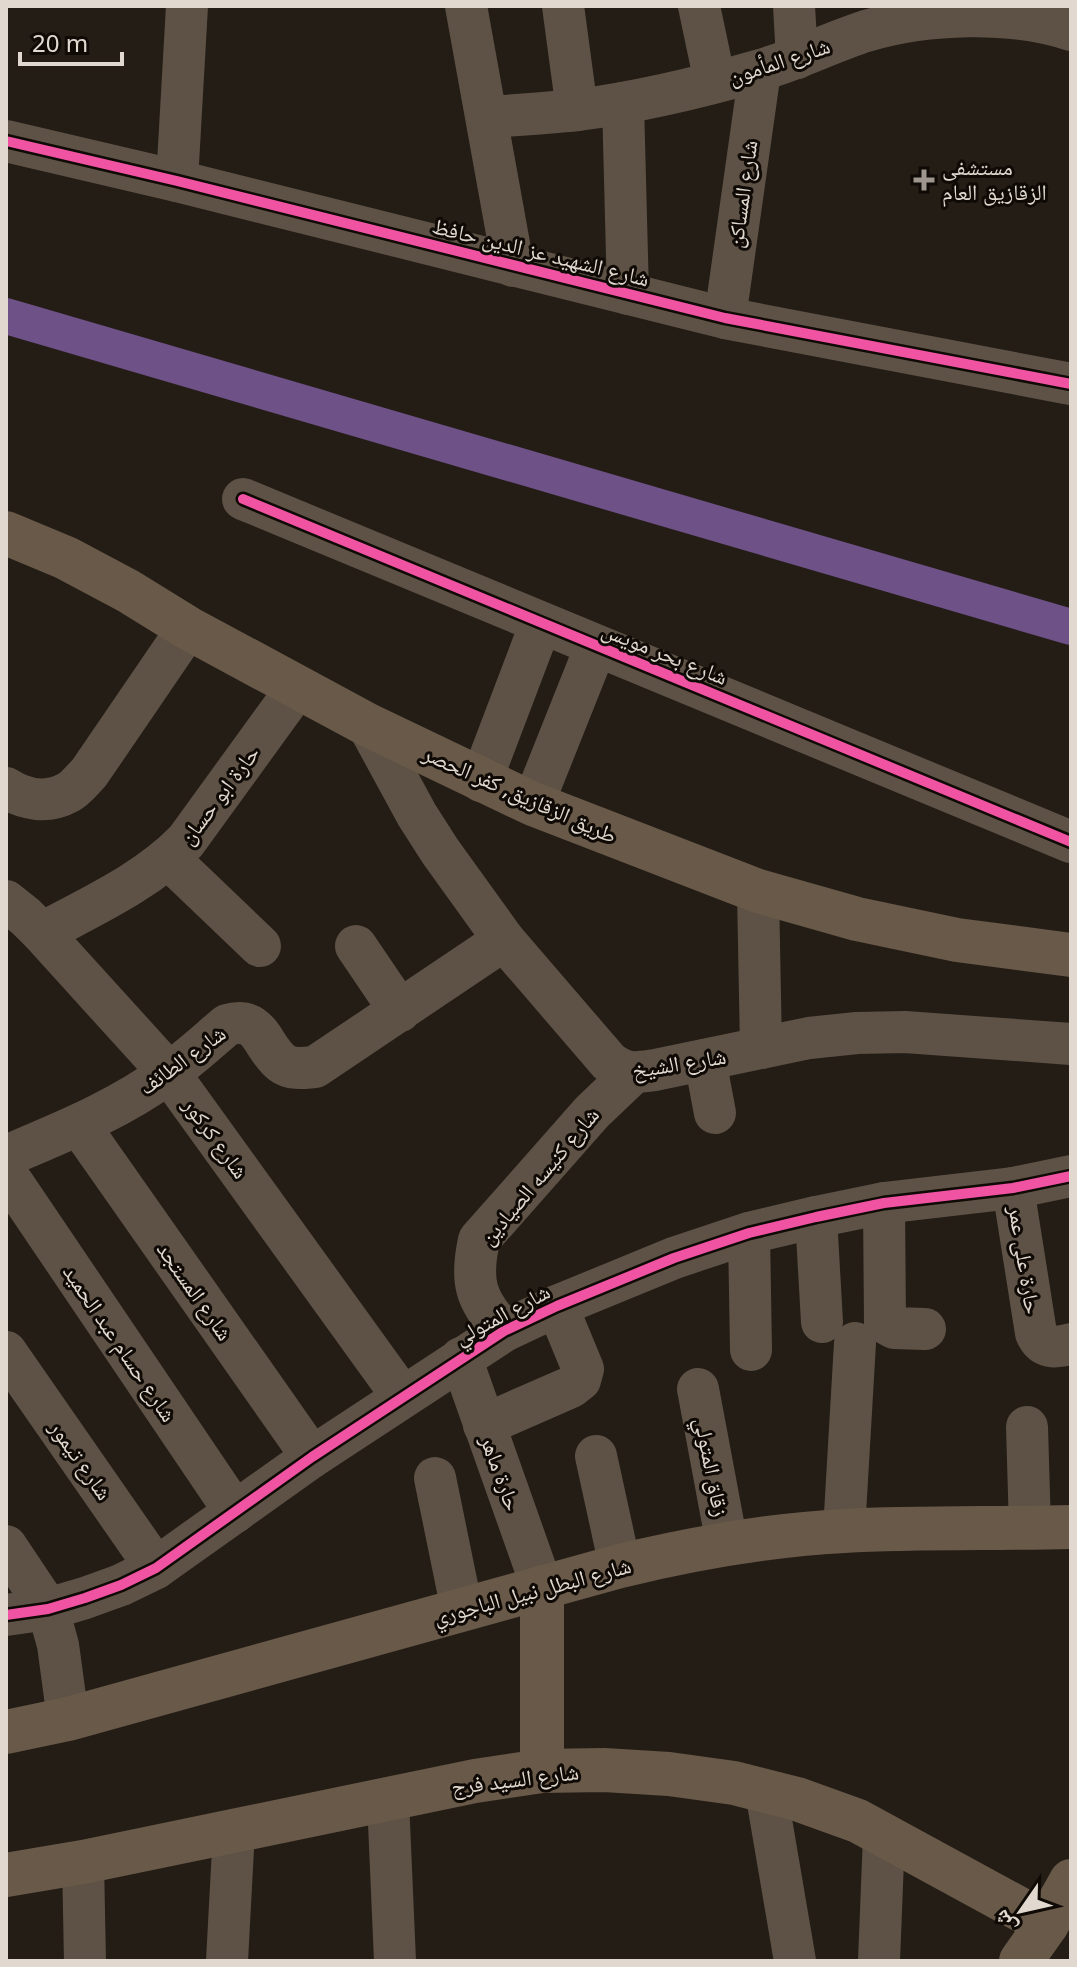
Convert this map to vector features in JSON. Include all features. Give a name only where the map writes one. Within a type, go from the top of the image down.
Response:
[{"type":"main road","name":"طريق الزقازيق, كفر الحصر","points":[[6,533],[66,558],[297,688],[533,804],[758,891],[857,919],[957,940],[1071,955]]},
{"type":"main road","name":"شارع البطل نبيل الباجوري","points":[[6,1732],[68,1719],[542,1587],[676,1553],[844,1531],[1050,1527]]},
{"type":"main road","points":[[542,1587],[542,1771]]},
{"type":"main road","name":"شارع السيد فرج","points":[[6,1875],[475,1781],[542,1771],[604,1770],[669,1774],[734,1783],[797,1799],[858,1821],[1047,1924]]},
{"type":"main road","points":[[1021,1961],[1047,1924],[1071,1881]]},
{"type":"street","points":[[177,181],[187,6]]},
{"type":"street","points":[[466,6],[513,266]]},
{"type":"street","points":[[563,6],[577,110]]},
{"type":"street","points":[[699,6],[715,82]]},
{"type":"street","name":"شارع المساكن","points":[[725,318],[778,64],[794,6]]},
{"type":"street","name":"شارع المأمون","points":[[487,117],[623,103],[715,82],[778,64],[866,31],[901,14],[941,18],[1019,13],[1071,30]]},
{"type":"street","points":[[623,103],[628,294]]},
{"type":"street","name":"شارع الشهيد عز الدين حافظ","points":[[6,141],[725,318],[1071,384]]},
{"type":"street","name":"شارع بحر مويس","points":[[243,499],[1071,842]]},
{"type":"street","points":[[481,781],[541,623]]},
{"type":"street","points":[[6,788],[21,797],[46,800],[70,791],[89,773],[188,628]]},
{"type":"street","points":[[533,804],[596,646]]},
{"type":"street","name":"حارة ابو حسان","points":[[42,933],[150,874],[169,859],[186,841],[297,688]]},
{"type":"street","name":"شارع الشيخ","points":[[368,725],[417,815],[504,940],[609,1062],[622,1072],[633,1073],[833,1035],[905,1032],[1071,1044]]},
{"type":"street","points":[[169,859],[260,946]]},
{"type":"street","points":[[758,891],[761,1048]]},
{"type":"street","name":"شارع كركور","points":[[6,901],[42,933],[169,1073],[402,1396]]},
{"type":"street","name":"شارع الطائف","points":[[6,1156],[79,1125],[125,1101],[169,1073],[227,1025],[238,1022],[249,1024],[283,1063],[298,1068],[315,1067],[504,940]]},
{"type":"street","points":[[356,946],[400,1011]]},
{"type":"street","points":[[705,1060],[715,1113]]},
{"type":"street","name":"شارع كنيسه الصيادين","points":[[504,1331],[489,1314],[477,1291],[474,1265],[479,1240],[592,1112],[633,1073]]},
{"type":"street","name":"شارع المستجد","points":[[79,1125],[312,1457]]},
{"type":"street","name":"شارع حسام عبد الحميد","points":[[6,1173],[235,1512]]},
{"type":"street","name":"شارع المتولي","points":[[6,1615],[48,1609],[85,1598],[156,1568],[402,1396],[504,1331],[557,1306],[674,1258],[749,1233],[884,1203],[1013,1188],[1071,1176]]},
{"type":"street","name":"حارة على عمر","points":[[1013,1188],[1054,1338]]},
{"type":"street","points":[[884,1203],[885,1323],[894,1328],[925,1329]]},
{"type":"street","points":[[816,1217],[838,1332],[844,1531]]},
{"type":"street","points":[[749,1233],[751,1350]]},
{"type":"street","points":[[484,1425],[571,1387],[580,1380],[583,1369],[557,1306]]},
{"type":"street","name":"شارع تيمور","points":[[6,1352],[156,1568]]},
{"type":"street","name":"حارة ماهر","points":[[461,1358],[542,1587]]},
{"type":"street","name":"زقاق المتولي","points":[[698,1389],[727,1544]]},
{"type":"street","points":[[1027,1427],[1050,1527]]},
{"type":"street","points":[[596,1456],[620,1566]]},
{"type":"street","points":[[435,1478],[462,1610]]},
{"type":"street","points":[[6,1546],[48,1609],[58,1645],[68,1719]]},
{"type":"street","points":[[766,1791],[795,1961]]},
{"type":"street","points":[[388,1800],[395,1961]]},
{"type":"street","points":[[227,1961],[234,1830]]},
{"type":"street","points":[[879,1961],[884,1835]]},
{"type":"street","points":[[83,1862],[85,1961]]},
{"type":"waterway","points":[[6,316],[1071,627]]},
{"type":"cycle path","points":[[6,141],[725,318],[1071,384]]},
{"type":"cycle path","points":[[243,499],[1071,842]]},
{"type":"cycle path","points":[[6,1615],[48,1609],[85,1598],[156,1568],[312,1457],[504,1331],[557,1306],[674,1258],[749,1233],[884,1203],[1013,1188],[1071,1176]]},
{"type":"place","name":"مستشفى الزقازيق العام","points":[[924,180]]}]
